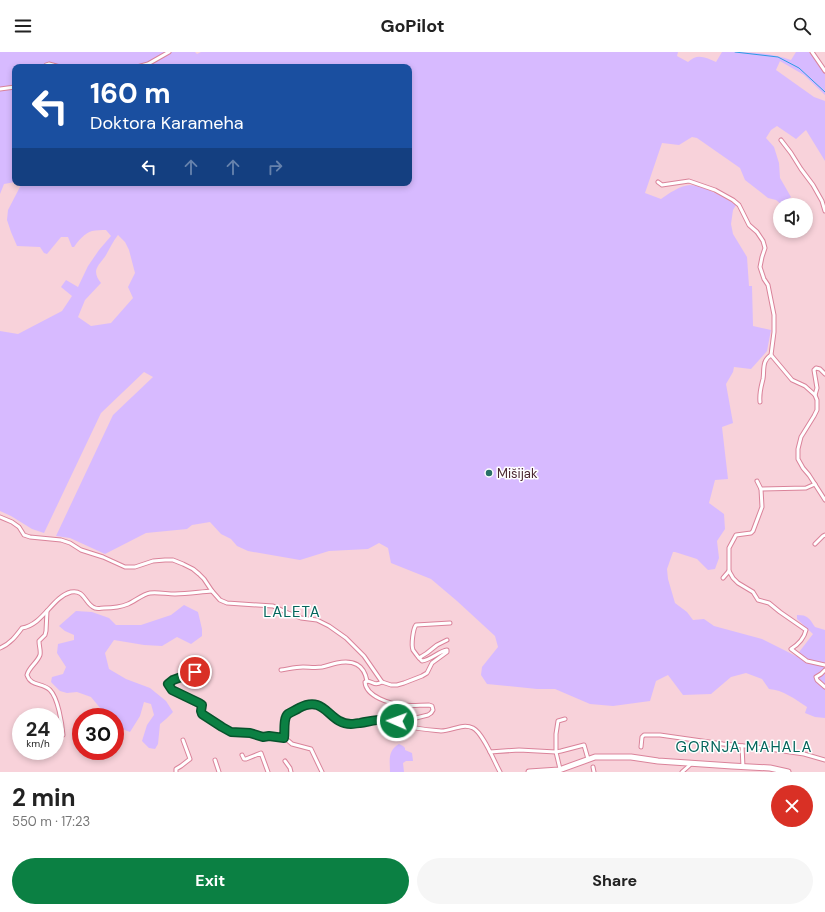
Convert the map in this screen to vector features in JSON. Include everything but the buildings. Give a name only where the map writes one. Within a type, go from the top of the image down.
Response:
[{"type":"main road","points":[[529,772],[560,770],[588,759],[617,757],[770,768],[788,772]]},
{"type":"street","points":[[148,64],[169,52]]},
{"type":"street","points":[[812,52],[825,71]]},
{"type":"street","points":[[0,89],[12,87]]},
{"type":"street","points":[[781,140],[813,185],[822,201],[825,211]]},
{"type":"street","points":[[658,182],[662,184],[689,181],[715,190],[739,204],[749,225],[757,232],[763,241],[765,248],[760,267],[764,279],[768,285],[774,315],[774,332],[771,355],[764,364],[763,379],[760,390],[760,402]]},
{"type":"street","points":[[771,355],[792,380],[805,386],[815,395],[817,400],[817,410],[800,437],[798,459],[825,500]]},
{"type":"street","points":[[815,395],[817,388],[814,370],[818,368],[825,374]]},
{"type":"street","points":[[757,481],[761,489],[762,507],[753,531],[751,533],[736,535],[729,548],[729,571],[733,578],[738,583],[753,592],[758,600],[769,603],[806,630],[805,636],[791,649],[807,661],[825,666]]},
{"type":"street","points":[[761,489],[806,488],[815,484]]},
{"type":"street","points":[[0,517],[19,527],[24,535],[61,540],[70,543],[81,550],[103,557],[125,567],[135,567],[154,561],[173,560],[193,569],[204,579],[220,600],[227,604],[273,606],[288,614],[301,618],[317,620],[329,626],[346,638],[364,656],[382,682]]},
{"type":"street","points":[[816,544],[825,535]]},
{"type":"street","points":[[723,578],[729,571]]},
{"type":"street","points":[[0,648],[16,638],[22,628],[27,627],[37,621],[61,598],[70,592],[82,594],[91,605],[96,608],[107,608],[126,605],[148,593],[176,594],[212,591]]},
{"type":"street","points":[[47,611],[45,635],[39,641],[40,655],[28,670],[27,675],[29,680],[33,683],[46,687],[52,692],[58,708]]},
{"type":"street","points":[[281,670],[302,667],[314,668],[338,663],[354,663],[363,669],[368,681],[374,684],[382,682],[397,685],[427,673],[432,663],[448,651],[445,650],[422,661],[414,652],[412,646],[415,626],[450,623]]},
{"type":"street","points":[[419,658],[437,644],[447,640]]},
{"type":"street","points":[[207,669],[198,669],[195,672],[173,680],[168,684],[172,690],[202,705],[202,714],[231,732],[250,733],[263,737],[269,736],[284,738],[292,744],[311,749],[322,772]]},
{"type":"street","points":[[825,670],[816,677],[817,680],[825,687]]},
{"type":"street","points":[[368,681],[365,682],[365,685],[370,693],[383,700],[404,705],[432,706],[433,710],[428,715],[401,723]]},
{"type":"street","points":[[284,738],[286,715],[306,705],[312,704],[322,706],[334,718],[341,722],[351,724],[387,718],[410,727],[442,731],[466,726],[473,728],[483,738],[500,772]]},
{"type":"street","points":[[560,770],[556,752],[556,734],[558,721],[565,719]]},
{"type":"street","points":[[641,747],[642,737],[649,734],[804,754],[825,760]]},
{"type":"street","points":[[176,772],[176,769],[190,759],[183,740]]},
{"type":"street","points":[[490,752],[519,750],[556,752],[584,744],[588,759]]},
{"type":"street","points":[[742,746],[743,767]]},
{"type":"street","points":[[242,755],[244,759],[246,759],[261,753],[268,772]]},
{"type":"street","points":[[215,760],[219,772]]},
{"type":"street","points":[[285,761],[290,768],[290,772]]},
{"type":"street","points":[[682,772],[692,763]]},
{"type":"street","points":[[593,767],[594,772]]},
{"type":"shaded area","points":[[0,52],[195,52],[197,54],[201,52],[678,52],[677,56],[688,62],[691,59],[705,57],[716,62],[722,52],[749,52],[783,57],[791,60],[796,52],[809,52],[825,73],[825,95],[804,75],[780,61],[776,70],[814,97],[825,101],[825,161],[806,130],[796,139],[777,126],[771,130],[766,138],[774,147],[779,163],[780,178],[791,197],[773,198],[773,199],[768,198],[745,180],[740,168],[697,138],[692,137],[679,145],[662,143],[645,193],[661,199],[679,188],[690,185],[720,195],[736,205],[733,210],[731,224],[733,234],[747,257],[749,286],[752,286],[753,326],[771,330],[767,351],[751,369],[734,367],[733,372],[726,384],[733,423],[722,427],[728,479],[715,480],[709,503],[724,514],[725,529],[717,541],[719,558],[715,569],[708,570],[697,559],[673,552],[667,569],[668,579],[675,603],[687,612],[693,620],[704,619],[714,626],[762,639],[796,656],[813,634],[797,619],[797,615],[806,616],[815,627],[825,630],[825,718],[815,717],[805,713],[807,707],[784,693],[769,689],[762,679],[746,673],[731,677],[711,694],[683,695],[668,675],[656,681],[650,701],[613,706],[590,704],[555,689],[537,689],[487,684],[481,675],[482,667],[498,647],[495,636],[431,579],[391,563],[388,548],[379,543],[368,549],[329,551],[300,560],[248,551],[237,546],[231,539],[221,534],[210,522],[192,525],[187,529],[146,533],[105,554],[70,538],[56,536],[113,415],[153,377],[144,372],[101,413],[44,533],[32,529],[0,511],[0,331],[18,334],[62,311],[72,296],[61,287],[66,280],[78,287],[88,266],[111,236],[106,230],[92,231],[82,238],[74,247],[72,247],[68,237],[61,237],[47,254],[44,253],[40,247],[17,246],[7,220],[8,210],[20,186],[412,186],[412,64],[12,64],[12,183],[4,184],[0,194]],"holes":[[[118,235],[125,242],[129,250],[135,273],[128,287],[133,298],[111,323],[91,326],[78,317],[85,300],[101,283],[98,279],[96,271]]]},
{"type":"shaded area","points":[[184,605],[198,612],[202,636],[191,644],[177,637],[162,646],[144,645],[114,640],[105,653],[109,669],[126,679],[150,688],[166,701],[173,712],[160,724],[158,744],[155,749],[149,748],[142,741],[147,725],[154,715],[151,704],[144,702],[140,716],[130,732],[124,730],[124,708],[100,708],[91,697],[77,692],[67,693],[60,691],[51,682],[52,677],[63,674],[66,667],[57,653],[58,644],[74,640],[74,635],[65,631],[59,626],[76,611],[92,612],[109,618],[116,625],[141,625],[171,615]]},
{"type":"shaded area","points":[[399,744],[405,748],[405,750],[412,753],[413,761],[406,761],[403,763],[404,772],[390,772],[391,753]]},
{"type":"waterway","points":[[735,52],[778,57],[799,68],[825,92]]},
{"type":"place","name":"Mišijak","points":[[489,473]]},
{"type":"district","name":"LALETA","points":[[292,612]]},
{"type":"district","name":"GORNJA MAHALA","points":[[744,747]]},
{"type":"route","points":[[195,672],[173,680],[168,684],[172,690],[202,705],[202,714],[231,732],[250,733],[263,737],[269,736],[284,738],[286,715],[306,705],[312,704],[322,706],[334,718],[341,722],[351,724],[387,718],[397,721]]}]
